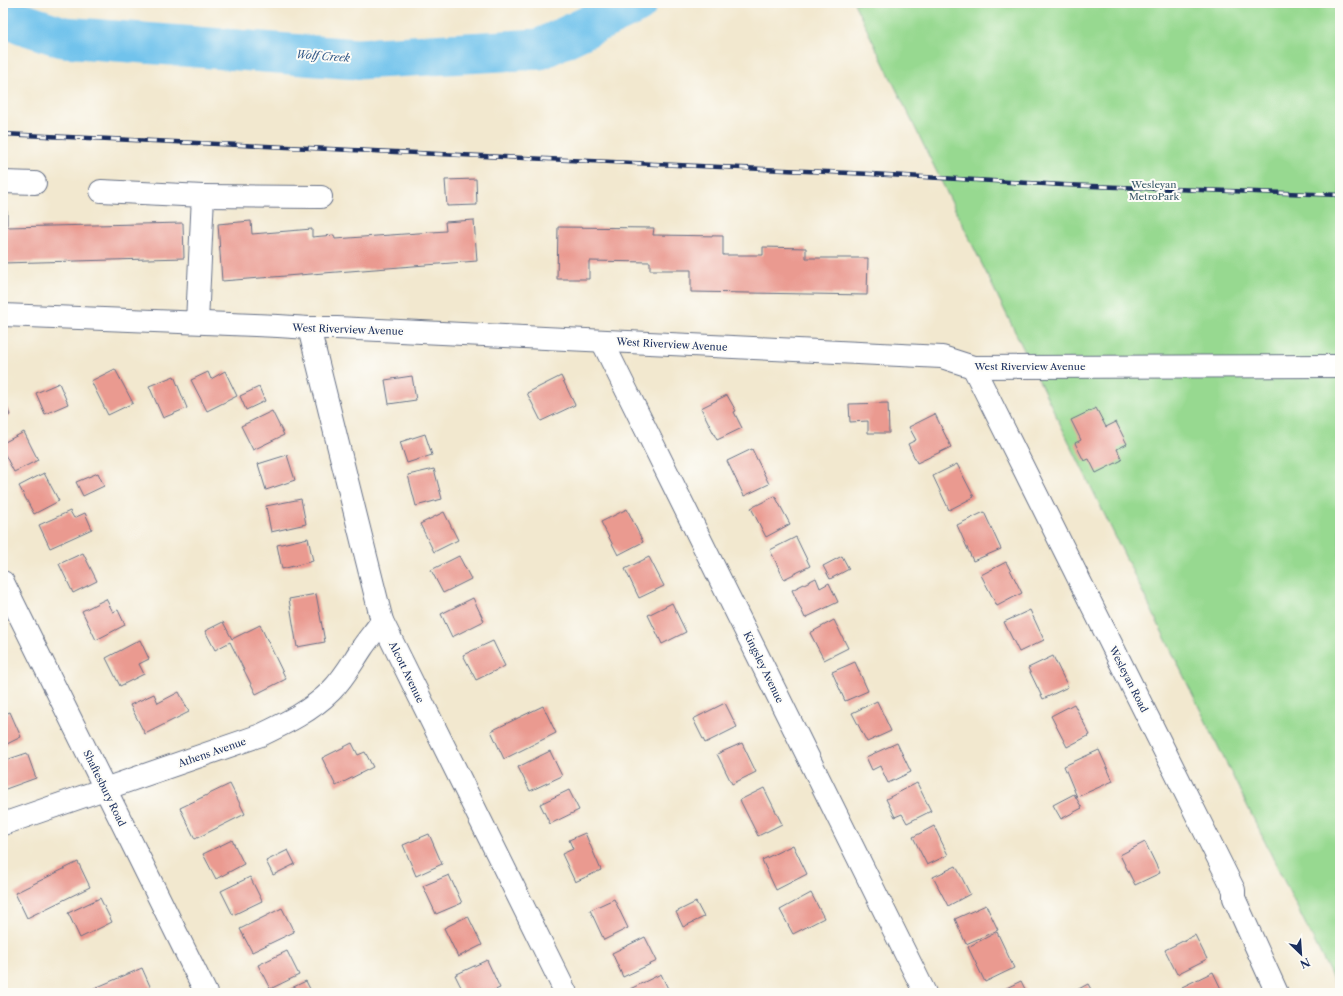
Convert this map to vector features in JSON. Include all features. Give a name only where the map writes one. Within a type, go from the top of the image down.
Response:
[{"type":"street","points":[[3,182],[35,183]]},
{"type":"street","points":[[101,191],[202,196],[321,197]]},
{"type":"street","points":[[197,322],[202,196]]},
{"type":"street","name":"West Riverview Avenue","points":[[3,315],[337,328],[942,357],[973,367],[1340,366]]},
{"type":"street","name":"Alcott Avenue","points":[[309,328],[382,621],[566,993]]},
{"type":"street","name":"Kingsley Avenue","points":[[602,341],[925,993]]},
{"type":"street","name":"Wesleyan Road","points":[[973,367],[1234,890],[1234,898],[1277,993]]},
{"type":"street","name":"Shaftesbury Road","points":[[3,582],[206,993]]},
{"type":"street","name":"Athens Avenue","points":[[3,824],[261,735],[293,720],[331,691],[349,669],[382,621]]},
{"type":"green space","name":"Wesleyan MetroPark","points":[[854,3],[1340,3],[1340,993],[1290,893]]},
{"type":"building","points":[[476,179],[477,205],[447,206],[445,180]]},
{"type":"building","points":[[3,211],[7,211],[7,227],[183,223],[184,258],[3,263]]},
{"type":"building","points":[[474,220],[477,261],[222,281],[218,224],[251,221],[252,234],[312,229],[312,237],[334,235],[335,239],[446,231],[445,222]]},
{"type":"building","points":[[558,227],[654,228],[653,235],[723,236],[723,255],[763,255],[763,247],[806,248],[806,258],[868,258],[867,295],[691,292],[691,270],[650,270],[650,262],[589,261],[589,279],[557,279]]},
{"type":"building","points":[[115,369],[133,403],[108,415],[91,381]]},
{"type":"building","points":[[225,371],[237,396],[207,411],[191,380],[208,372],[211,379]]},
{"type":"building","points":[[174,376],[187,408],[163,418],[149,386]]},
{"type":"building","points":[[412,376],[416,400],[389,404],[385,380]]},
{"type":"building","points":[[561,376],[575,405],[541,421],[527,393]]},
{"type":"building","points":[[59,383],[68,404],[45,414],[36,393]]},
{"type":"building","points":[[259,387],[265,401],[246,410],[240,396]]},
{"type":"building","points":[[727,395],[736,411],[734,412],[742,428],[717,440],[701,408]]},
{"type":"building","points":[[3,398],[10,415],[3,418]]},
{"type":"building","points":[[888,403],[889,433],[868,433],[868,421],[850,422],[849,404]]},
{"type":"building","points":[[1096,408],[1106,427],[1116,422],[1127,444],[1117,449],[1122,460],[1096,473],[1089,459],[1084,461],[1075,443],[1081,440],[1071,420]]},
{"type":"building","points":[[272,411],[284,435],[253,450],[241,426]]},
{"type":"building","points":[[935,414],[951,447],[917,463],[908,444],[916,440],[909,427]]},
{"type":"building","points":[[24,432],[38,460],[14,472],[3,451],[3,443]]},
{"type":"building","points":[[425,434],[432,455],[407,463],[400,442]]},
{"type":"building","points":[[752,449],[769,484],[744,496],[727,461]]},
{"type":"building","points":[[287,455],[295,480],[266,490],[258,464]]},
{"type":"building","points":[[957,464],[974,497],[949,510],[933,476]]},
{"type":"building","points":[[434,469],[442,499],[416,506],[408,475]]},
{"type":"building","points":[[44,473],[59,501],[34,514],[19,486]]},
{"type":"building","points":[[98,473],[104,486],[83,496],[76,482]]},
{"type":"building","points":[[775,496],[790,524],[766,537],[751,508]]},
{"type":"building","points":[[301,499],[306,524],[271,532],[266,506]]},
{"type":"building","points":[[627,509],[643,542],[618,555],[601,522]]},
{"type":"building","points":[[70,511],[74,518],[85,513],[92,529],[50,548],[39,525]]},
{"type":"building","points":[[444,512],[458,540],[434,552],[420,524]]},
{"type":"building","points":[[984,512],[1001,549],[973,561],[957,525]]},
{"type":"building","points":[[796,537],[810,566],[784,579],[770,550]]},
{"type":"building","points":[[308,538],[313,561],[282,569],[277,545]]},
{"type":"building","points":[[83,553],[97,581],[73,593],[59,564]]},
{"type":"building","points":[[459,556],[471,579],[443,593],[431,570]]},
{"type":"building","points":[[842,556],[849,569],[830,579],[823,566]]},
{"type":"building","points":[[649,557],[664,586],[639,598],[625,569]]},
{"type":"building","points":[[1006,562],[1022,593],[997,606],[981,575]]},
{"type":"building","points":[[816,578],[820,588],[829,583],[838,602],[805,618],[792,590]]},
{"type":"building","points":[[316,594],[325,642],[297,647],[289,599]]},
{"type":"building","points":[[473,598],[484,621],[452,637],[441,614]]},
{"type":"building","points":[[106,599],[113,612],[118,610],[125,625],[96,640],[82,611]]},
{"type":"building","points":[[672,603],[686,632],[662,644],[648,615]]},
{"type":"building","points":[[1030,610],[1044,640],[1019,652],[1004,622]]},
{"type":"building","points":[[834,620],[848,648],[824,660],[810,633]]},
{"type":"building","points":[[223,622],[232,639],[260,625],[286,679],[256,694],[230,642],[215,650],[205,631]]},
{"type":"building","points":[[140,640],[149,659],[139,664],[144,674],[120,686],[106,658]]},
{"type":"building","points":[[493,641],[505,666],[476,680],[463,655]]},
{"type":"building","points":[[1053,656],[1068,687],[1043,699],[1028,668]]},
{"type":"building","points":[[855,662],[868,691],[845,701],[832,672]]},
{"type":"building","points":[[179,692],[189,712],[145,734],[130,705],[154,694],[158,703]]},
{"type":"building","points":[[877,701],[891,731],[867,742],[852,713]]},
{"type":"building","points":[[725,703],[737,727],[705,743],[693,719]]},
{"type":"building","points":[[1074,704],[1090,735],[1067,747],[1051,716]]},
{"type":"building","points":[[543,706],[556,733],[504,759],[491,731]]},
{"type":"building","points":[[10,712],[21,737],[3,746],[3,715]]},
{"type":"building","points":[[352,743],[358,755],[365,752],[373,767],[336,786],[322,758]]},
{"type":"building","points":[[742,743],[756,772],[732,784],[717,754]]},
{"type":"building","points":[[897,743],[911,772],[888,783],[880,766],[872,770],[866,757]]},
{"type":"building","points":[[1099,750],[1113,781],[1077,797],[1064,766]]},
{"type":"building","points":[[550,751],[562,776],[530,791],[518,767]]},
{"type":"building","points":[[27,753],[36,778],[3,790],[3,761]]},
{"type":"building","points":[[917,783],[931,811],[907,823],[902,814],[895,817],[886,799]]},
{"type":"building","points":[[230,784],[245,814],[195,839],[180,808]]},
{"type":"building","points":[[764,788],[782,824],[758,836],[740,800]]},
{"type":"building","points":[[569,790],[579,810],[550,824],[540,804]]},
{"type":"building","points":[[1074,794],[1082,808],[1061,819],[1053,805]]},
{"type":"building","points":[[934,826],[948,855],[927,865],[913,837]]},
{"type":"building","points":[[585,833],[601,870],[575,882],[562,854],[573,849],[569,840]]},
{"type":"building","points":[[429,834],[442,864],[416,876],[403,845]]},
{"type":"building","points":[[232,840],[244,864],[216,879],[203,854]]},
{"type":"building","points":[[1145,842],[1160,873],[1135,885],[1120,855]]},
{"type":"building","points":[[793,845],[807,874],[776,890],[762,860]]},
{"type":"building","points":[[288,850],[295,864],[273,875],[266,861]]},
{"type":"building","points":[[78,862],[90,887],[27,918],[15,893]]},
{"type":"building","points":[[956,866],[970,894],[948,906],[933,877]]},
{"type":"building","points":[[449,875],[462,903],[436,914],[423,886]]},
{"type":"building","points":[[250,877],[262,901],[233,915],[221,891]]},
{"type":"building","points":[[811,893],[824,918],[793,934],[780,910]]},
{"type":"building","points":[[100,898],[112,922],[80,938],[68,913]]},
{"type":"building","points":[[614,899],[628,928],[604,940],[590,910]]},
{"type":"building","points":[[696,902],[704,917],[683,927],[676,912]]},
{"type":"building","points":[[986,905],[998,930],[966,944],[955,919]]},
{"type":"building","points":[[282,908],[294,932],[252,952],[240,929]]},
{"type":"building","points":[[468,916],[482,945],[458,957],[444,928]]},
{"type":"building","points":[[997,932],[1014,968],[985,982],[968,947]]},
{"type":"building","points":[[1195,935],[1207,959],[1177,974],[1165,950]]},
{"type":"building","points":[[645,937],[657,961],[623,977],[612,953]]},
{"type":"building","points":[[287,951],[299,975],[270,989],[258,965]]},
{"type":"building","points":[[487,960],[500,988],[488,993],[464,993],[455,975]]},
{"type":"building","points":[[142,968],[153,993],[89,993],[88,991]]},
{"type":"building","points":[[1213,972],[1223,993],[1185,993],[1182,987]]},
{"type":"building","points":[[661,974],[670,993],[632,993],[630,989]]},
{"type":"building","points":[[306,981],[312,993],[281,993]]},
{"type":"building","points":[[1021,981],[1027,993],[996,993]]},
{"type":"building","points":[[1088,984],[1093,993],[1071,993]]},
{"type":"waterway","name":"Wolf Creek","points":[[3,17],[63,37],[357,59],[540,49],[637,3]]},
{"type":"railway","points":[[3,134],[871,174],[1063,185],[1340,195]]}]
